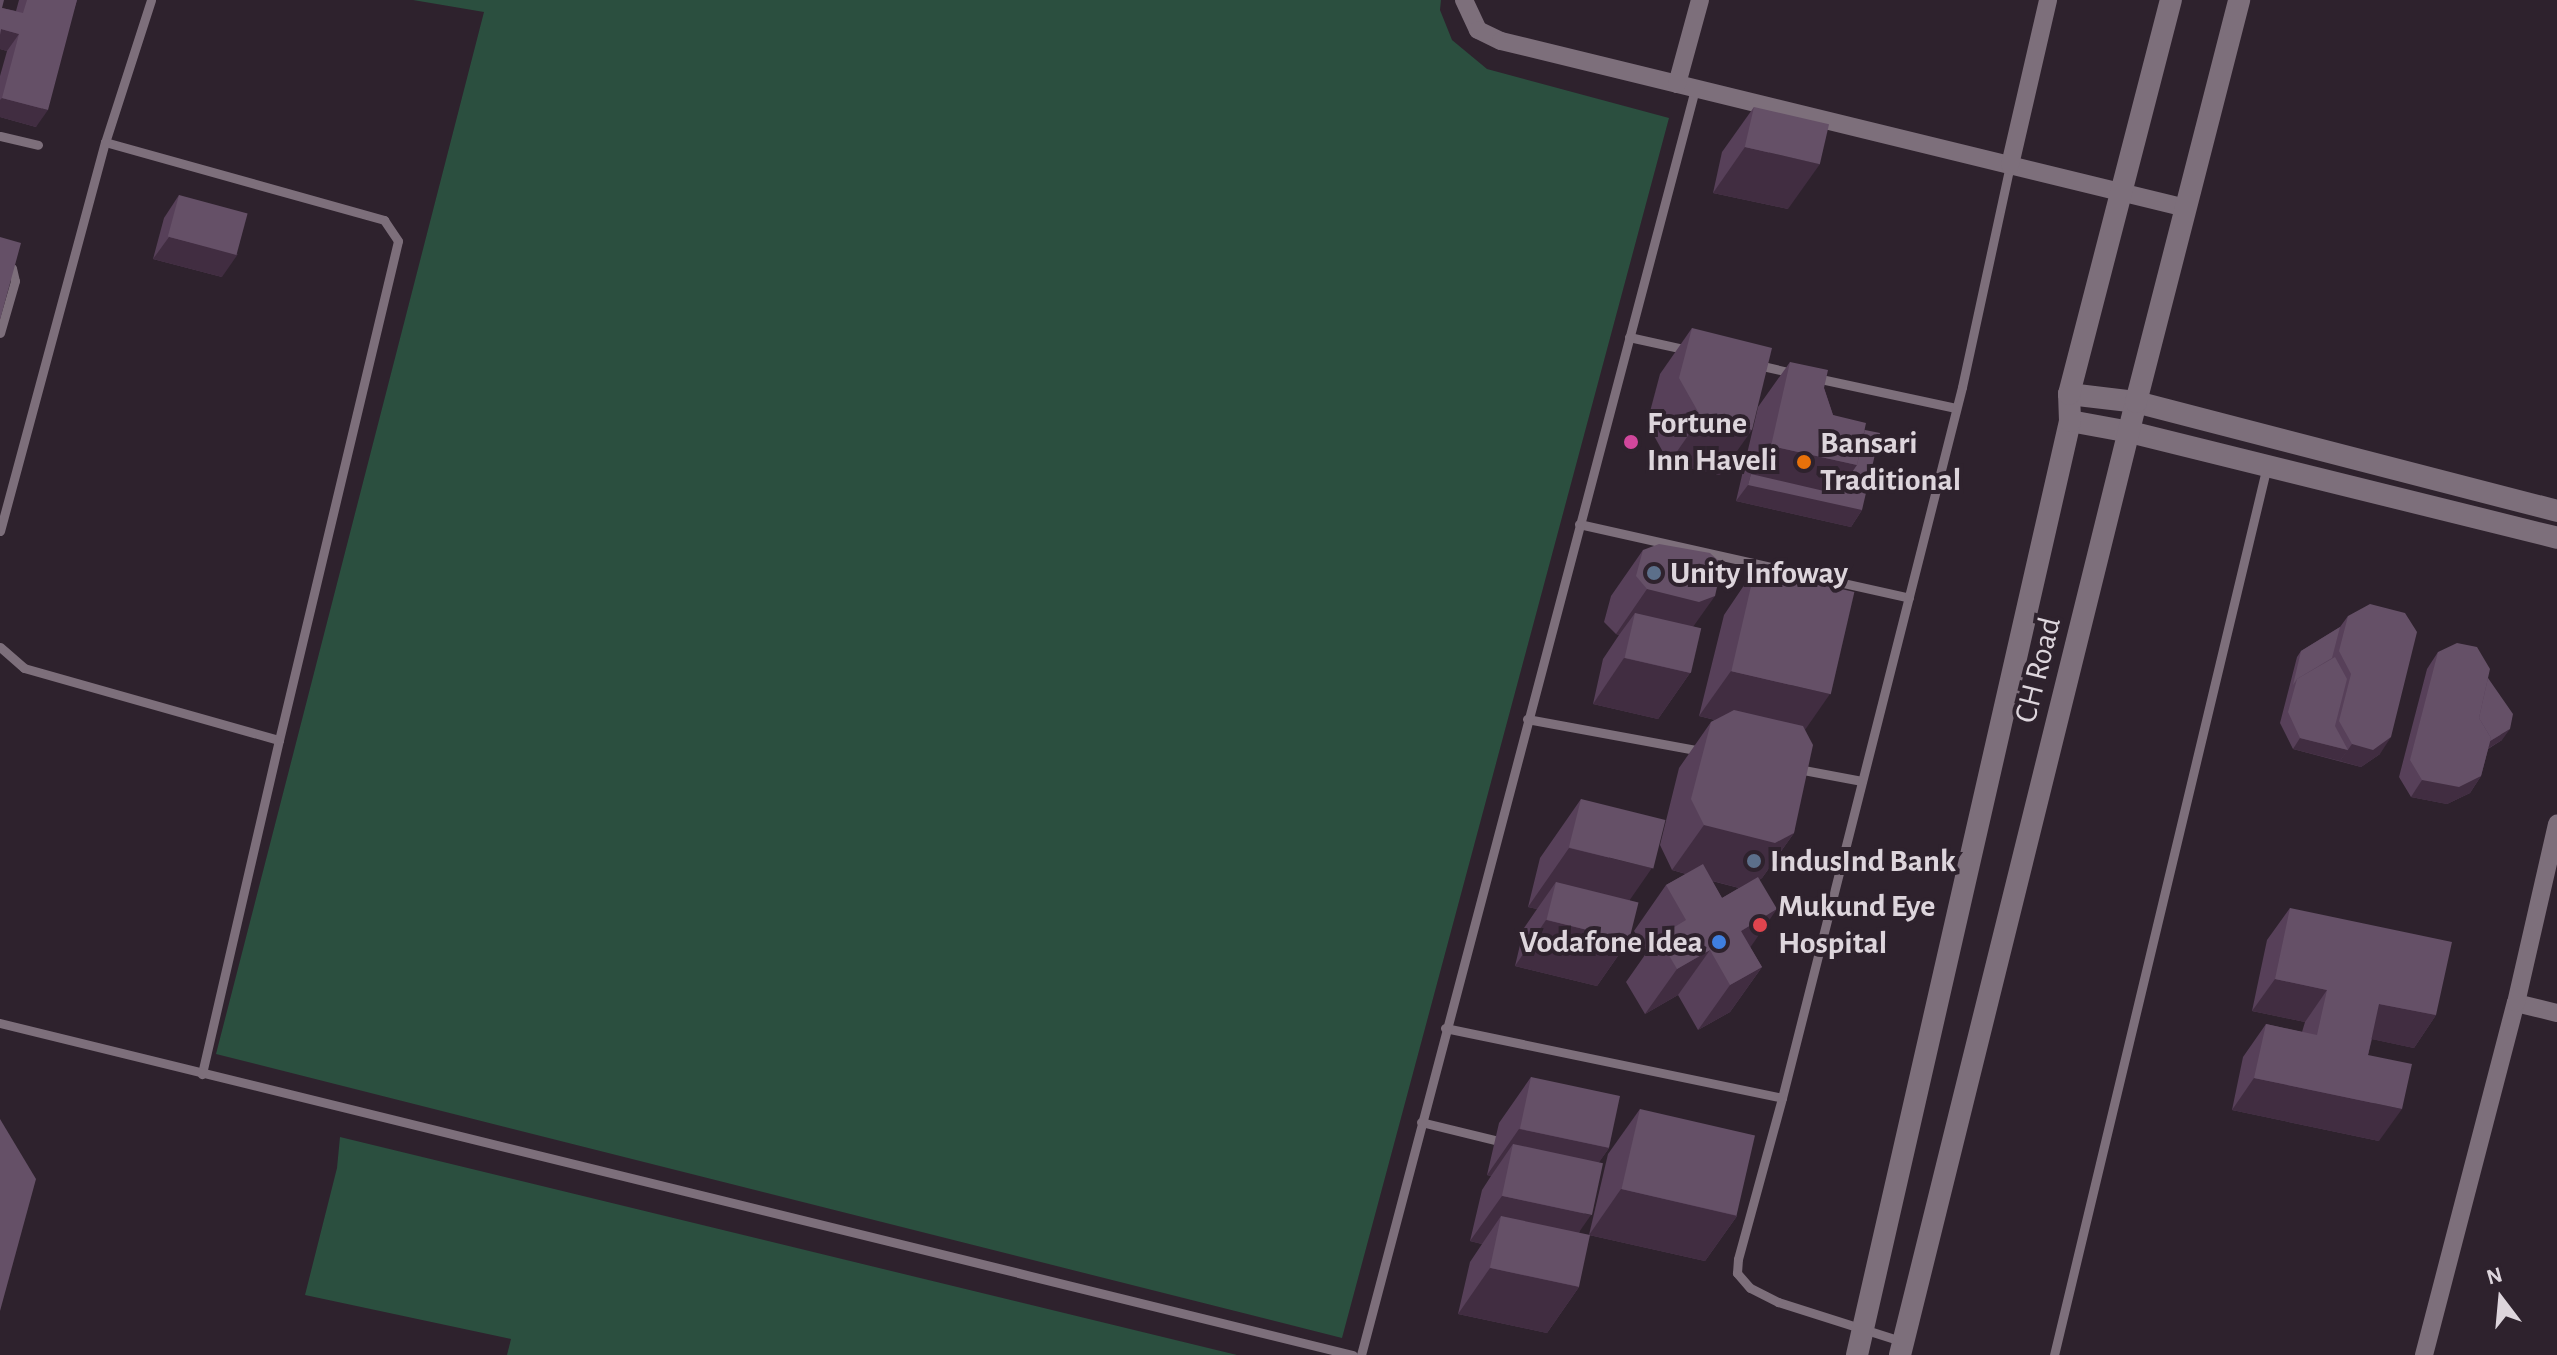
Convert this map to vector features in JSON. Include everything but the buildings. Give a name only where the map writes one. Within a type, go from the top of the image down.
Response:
[{"type":"street","points":[[1464,0],[1478,30],[1501,41],[2186,208]]},
{"type":"street","points":[[1686,86],[1700,0]]},
{"type":"street","points":[[2010,165],[2048,0]]},
{"type":"street","name":"CH Road","points":[[1857,1355],[2070,421],[2069,394],[2171,0]]},
{"type":"street","name":"CH Road","points":[[1902,1348],[2136,402],[2239,0]]},
{"type":"street","points":[[2069,394],[2136,402],[2557,511]]},
{"type":"street","points":[[2070,421],[2130,432],[2557,538]]},
{"type":"street","points":[[2424,1355],[2516,1003],[2557,824]]},
{"type":"street","points":[[2516,1003],[2557,1013]]},
{"type":"lane","points":[[0,531],[105,142],[151,0]]},
{"type":"lane","points":[[1361,1355],[1629,337],[1686,86]]},
{"type":"lane","points":[[0,136],[38,145]]},
{"type":"lane","points":[[105,142],[384,220],[398,241],[202,1074]]},
{"type":"lane","points":[[1902,1348],[1864,1329],[1778,1302],[1750,1288],[1737,1273],[1738,1259],[1909,598],[1956,408],[2010,165]]},
{"type":"lane","points":[[0,262],[12,268],[15,281],[0,333]]},
{"type":"lane","points":[[1629,337],[1707,354]]},
{"type":"lane","points":[[1754,364],[1956,408]]},
{"type":"lane","points":[[2054,1355],[2267,466]]},
{"type":"lane","points":[[1579,524],[1909,598]]},
{"type":"lane","points":[[0,647],[24,668],[279,740]]},
{"type":"lane","points":[[1527,719],[1710,753]]},
{"type":"lane","points":[[1786,767],[1862,781]]},
{"type":"lane","points":[[0,1023],[1353,1355]]},
{"type":"lane","points":[[1445,1028],[1782,1098]]},
{"type":"lane","points":[[1421,1122],[1512,1144]]},
{"type":"lane","points":[[1739,1197],[1754,1201]]},
{"type":"green space","points":[[413,0],[1441,0],[1440,10],[1452,40],[1487,69],[1669,118],[1342,1338],[216,1054],[484,12]]},
{"type":"green space","points":[[340,1137],[1237,1355],[507,1355],[511,1339],[305,1295],[337,1168]]},
{"type":"place","name":"Fortune Inn Haveli","points":[[1631,442]]},
{"type":"place","name":"Bansari Traditional","points":[[1804,462]]},
{"type":"place","name":"Unity Infoway","points":[[1654,573]]},
{"type":"place","name":"IndusInd Bank","points":[[1754,861]]},
{"type":"place","name":"Mukund Eye Hospital","points":[[1760,925]]},
{"type":"place","name":"Vodafone Idea","points":[[1719,942]]}]
